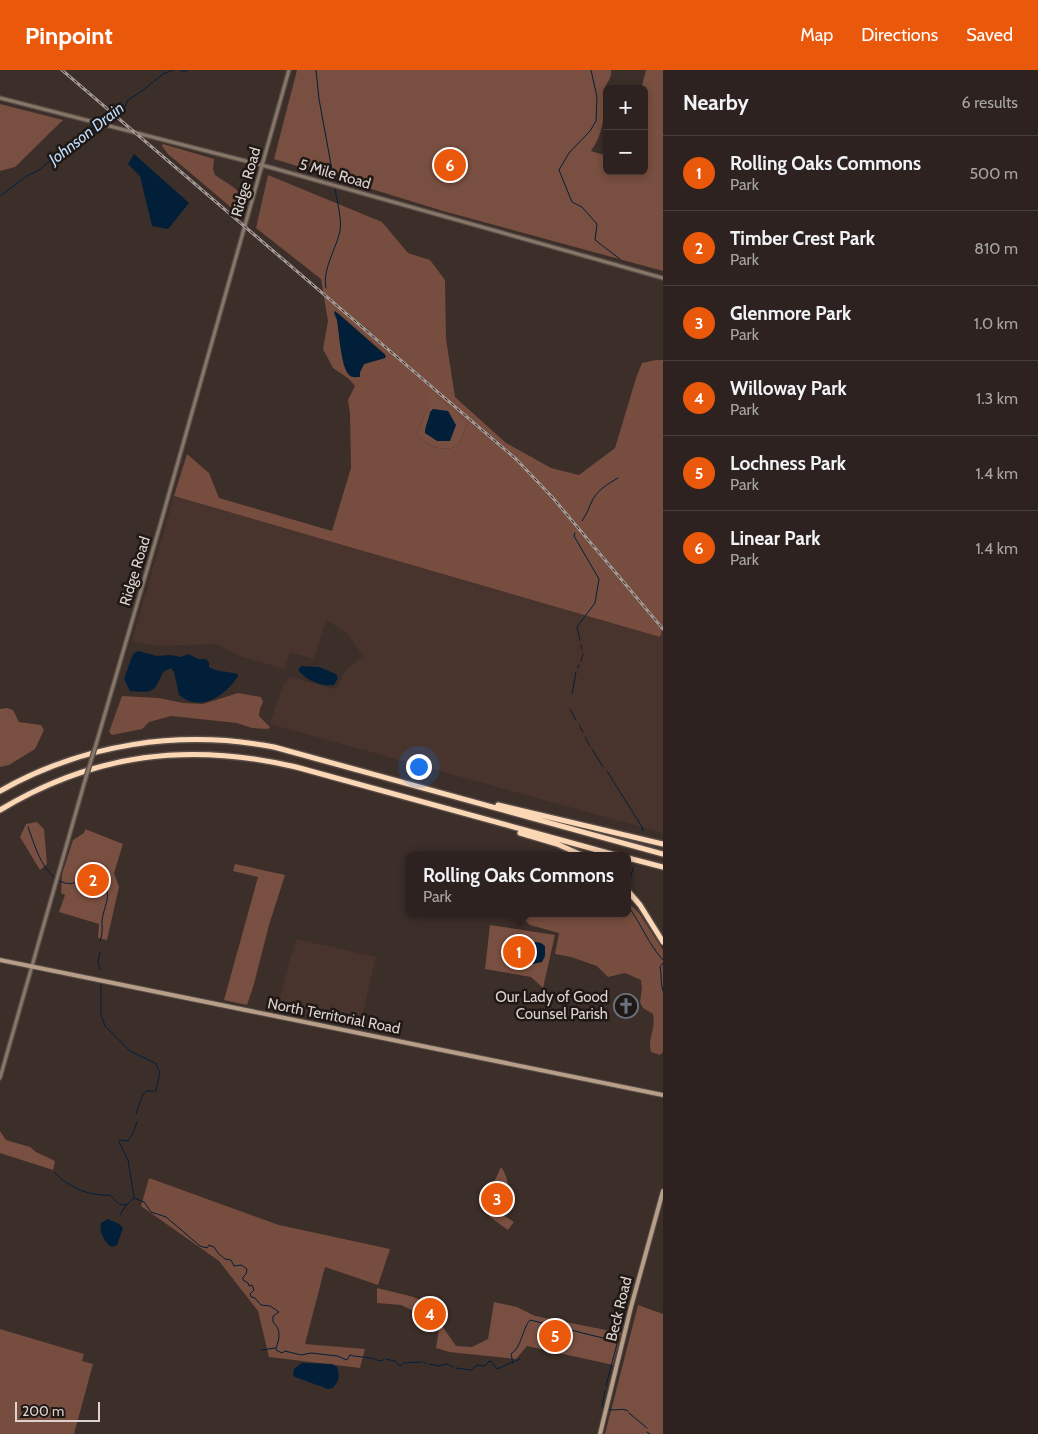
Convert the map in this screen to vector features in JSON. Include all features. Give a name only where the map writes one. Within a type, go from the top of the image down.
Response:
[{"type":"highway","points":[[0,791],[50,767],[94,752],[157,741],[202,739],[244,742],[274,747],[663,854]]},
{"type":"highway","points":[[0,810],[47,786],[91,769],[146,758],[193,753],[233,755],[268,760],[605,852]]},
{"type":"highway","points":[[467,800],[499,805],[663,844]]},
{"type":"highway","points":[[478,817],[504,828],[557,844],[575,852]]},
{"type":"highway","points":[[631,859],[663,867]]},
{"type":"highway","points":[[631,894],[640,905],[663,942]]},
{"type":"main road","name":"North Territorial Road","points":[[0,960],[663,1095]]},
{"type":"main road","name":"Beck Road","points":[[600,1434],[631,1307],[663,1191]]},
{"type":"street","name":"Ridge Road","points":[[0,1078],[289,70]]},
{"type":"street","name":"5 Mile Road","points":[[0,98],[262,165],[663,278]]},
{"type":"shaded area","points":[[297,70],[611,70],[611,76],[606,85],[603,85],[602,128],[598,140],[591,151],[603,155],[603,175],[648,175],[648,85],[642,85],[646,70],[663,70],[663,271],[443,211],[274,159]]},
{"type":"shaded area","points":[[0,104],[63,120],[15,167],[0,171]]},
{"type":"shaded area","points":[[163,144],[214,159],[213,169],[215,175],[232,186],[241,195],[245,207],[244,215],[240,215],[168,154],[162,146]]},
{"type":"shaded area","points":[[268,175],[382,222],[408,253],[430,260],[445,280],[446,339],[455,397],[506,443],[551,468],[579,475],[615,448],[642,363],[663,360],[663,627],[660,637],[174,496],[187,454],[209,473],[219,498],[332,531],[351,468],[348,400],[355,386],[349,379],[333,368],[323,349],[328,321],[321,279],[256,228]],"holes":[[[338,313],[385,354],[385,358],[364,364],[360,372],[344,366],[337,320]],[[428,393],[432,393],[468,422],[458,446],[446,449],[435,447],[425,442],[417,433],[428,408]]]},
{"type":"shaded area","points":[[432,392],[468,422],[458,446],[447,449],[435,447],[425,442],[417,433],[428,408],[428,393]]},
{"type":"shaded area","points":[[174,496],[659,637],[663,628],[663,833],[270,724],[282,688],[290,677],[333,689],[338,686],[344,672],[363,656],[347,633],[326,620],[314,659],[290,652],[284,669],[240,656],[216,644],[155,646],[132,641]]},
{"type":"shaded area","points":[[238,693],[261,697],[263,702],[259,716],[270,727],[268,729],[252,728],[237,723],[171,716],[149,722],[142,729],[112,735],[109,732],[122,696],[159,698],[183,703],[203,704]]},
{"type":"shaded area","points":[[7,708],[13,710],[19,722],[41,725],[44,730],[35,749],[9,765],[0,767],[0,709]]},
{"type":"shaded area","points":[[37,822],[44,829],[47,864],[40,870],[20,837],[26,824]]},
{"type":"shaded area","points":[[85,829],[123,844],[114,873],[119,887],[107,940],[98,938],[99,924],[59,912],[65,895],[61,893],[62,874],[73,840],[84,833]]},
{"type":"shaded area","points":[[235,864],[285,875],[247,1005],[224,1000],[258,877],[233,871]]},
{"type":"shaded area","points":[[631,905],[639,913],[663,950],[663,1052],[660,1055],[651,1052],[650,1043],[654,1020],[653,1014],[643,1008],[640,1002],[641,980],[625,973],[608,977],[597,966],[571,957],[555,954],[559,933],[530,925],[522,917],[631,917]]},
{"type":"shaded area","points":[[490,925],[555,935],[543,988],[531,977],[485,969]]},
{"type":"shaded area","points":[[296,939],[376,957],[360,1024],[277,1008]]},
{"type":"shaded area","points":[[0,1131],[6,1140],[30,1147],[55,1161],[53,1170],[0,1153]]},
{"type":"shaded area","points":[[501,1167],[507,1179],[508,1194],[506,1203],[498,1212],[514,1222],[508,1230],[490,1217],[488,1195]]},
{"type":"shaded area","points":[[149,1178],[279,1225],[390,1249],[378,1285],[325,1267],[305,1344],[365,1349],[360,1368],[269,1357],[258,1311],[219,1261],[141,1206]]},
{"type":"shaded area","points":[[377,1288],[410,1296],[438,1306],[440,1323],[401,1305],[377,1303]]},
{"type":"shaded area","points":[[494,1302],[517,1307],[535,1316],[621,1333],[613,1365],[527,1346],[516,1359],[449,1352],[436,1348],[440,1323],[456,1346],[472,1347],[488,1339]]},
{"type":"shaded area","points":[[638,1305],[663,1314],[663,1434],[605,1434]]},
{"type":"shaded area","points":[[0,1329],[84,1354],[82,1361],[93,1364],[74,1434],[0,1434]]},
{"type":"water","points":[[134,154],[189,203],[168,229],[152,226],[140,176],[128,164]]},
{"type":"water","points":[[335,311],[386,356],[385,358],[364,364],[360,377],[351,377],[346,371]]},
{"type":"water","points":[[433,409],[448,411],[456,425],[450,441],[437,441],[425,433],[430,412]]},
{"type":"water","points":[[138,651],[157,656],[171,655],[180,657],[189,654],[198,659],[206,659],[209,662],[209,667],[212,669],[237,674],[238,676],[218,697],[204,702],[196,703],[179,695],[174,672],[171,668],[163,672],[155,688],[152,690],[144,692],[130,691],[124,679],[133,654]]},
{"type":"water","points":[[301,666],[319,667],[336,674],[338,678],[334,685],[319,684],[301,674],[298,670]]},
{"type":"water","points":[[536,942],[545,946],[545,956],[542,962],[533,964],[518,961],[514,948],[521,944]]},
{"type":"water","points":[[108,1219],[123,1228],[117,1245],[112,1247],[104,1240],[101,1230],[101,1223]]},
{"type":"water","points":[[302,1363],[332,1364],[338,1370],[337,1383],[333,1388],[328,1389],[295,1377],[293,1375],[294,1369]]},
{"type":"waterway","name":"Johnson Drain","points":[[0,196],[27,176],[39,170],[82,137],[95,130],[117,107],[125,107],[128,100],[163,74],[173,70]]},
{"type":"waterway","name":"Johnson Drain","points":[[180,70],[184,72],[188,70]]},
{"type":"waterway","points":[[316,70],[319,99],[334,181]]},
{"type":"waterway","points":[[591,70],[597,97],[596,121],[590,131],[569,153],[559,170],[572,202],[582,207],[597,224],[595,240],[620,259]]},
{"type":"waterway","points":[[326,288],[326,274],[340,231],[340,216],[335,189]]},
{"type":"waterway","points":[[582,521],[595,495],[618,478]]},
{"type":"waterway","points":[[575,533],[574,536],[599,579],[595,603],[577,627],[580,640]]},
{"type":"waterway","points":[[581,645],[582,649]]},
{"type":"waterway","points":[[581,661],[583,654]]},
{"type":"waterway","points":[[572,694],[576,672]]},
{"type":"waterway","points":[[570,709],[576,720]]},
{"type":"waterway","points":[[579,725],[583,732]]},
{"type":"waterway","points":[[585,737],[590,746]]},
{"type":"waterway","points":[[592,749],[603,767]]},
{"type":"waterway","points":[[607,771],[643,831]]},
{"type":"waterway","points":[[28,827],[41,861],[54,877]]},
{"type":"waterway","points":[[631,877],[633,868]]},
{"type":"waterway","points":[[60,881],[69,884],[93,878],[98,880],[107,890],[100,941]]},
{"type":"waterway","points":[[631,910],[663,960]]},
{"type":"waterway","points":[[100,952],[98,962],[100,970]]},
{"type":"waterway","points":[[663,963],[660,967],[663,991]]},
{"type":"waterway","points":[[101,984],[101,1015],[105,1026],[130,1051],[155,1063],[160,1072],[156,1091],[147,1091],[143,1094],[136,1114]]},
{"type":"waterway","points":[[134,1197],[128,1160],[119,1142],[121,1140],[128,1141],[137,1122]]},
{"type":"waterway","points":[[55,1173],[73,1187],[95,1194],[110,1195],[119,1204],[126,1205]]},
{"type":"waterway","points":[[134,1198],[144,1202],[151,1212],[166,1217],[200,1246],[207,1248],[209,1245],[214,1247],[225,1259],[231,1260],[234,1266],[241,1265],[247,1269],[243,1280],[249,1286],[252,1285],[254,1290],[250,1294],[251,1297],[255,1298],[261,1305],[270,1306],[279,1312],[273,1316],[273,1322],[279,1334],[276,1348]]},
{"type":"waterway","points":[[120,1215],[126,1205],[134,1198]]},
{"type":"waterway","points":[[513,1363],[511,1354],[520,1343],[530,1320],[603,1338],[612,1338],[617,1344],[606,1386]]},
{"type":"waterway","points":[[262,1350],[275,1348]]},
{"type":"waterway","points":[[276,1348],[276,1350],[282,1353],[285,1351],[301,1355],[311,1353],[337,1356],[347,1360],[350,1355],[373,1358],[379,1361],[383,1360]]},
{"type":"waterway","points":[[386,1359],[395,1361],[400,1366],[404,1363],[422,1362]]},
{"type":"waterway","points":[[456,1368],[471,1370],[477,1365],[485,1366],[491,1361],[497,1369],[520,1359]]},
{"type":"waterway","points":[[429,1364],[439,1366],[447,1364],[453,1367]]},
{"type":"waterway","points":[[603,1407],[605,1391]]},
{"type":"waterway","points":[[609,1409],[628,1411]]},
{"type":"waterway","points":[[629,1413],[647,1428]]},
{"type":"railway","points":[[62,70],[516,459],[553,498],[663,629]]},
{"type":"place","name":"Linear Park","points":[[450,165]]},
{"type":"place","name":"Timber Crest Park","points":[[93,880]]},
{"type":"place","name":"Rolling Oaks Commons","points":[[519,952]]},
{"type":"place","name":"Our Lady of Good Counsel Parish","points":[[626,1006]]},
{"type":"place","name":"Glenmore Park","points":[[497,1199]]},
{"type":"place","name":"Willoway Park","points":[[430,1314]]},
{"type":"place","name":"Lochness Park","points":[[555,1336]]}]
